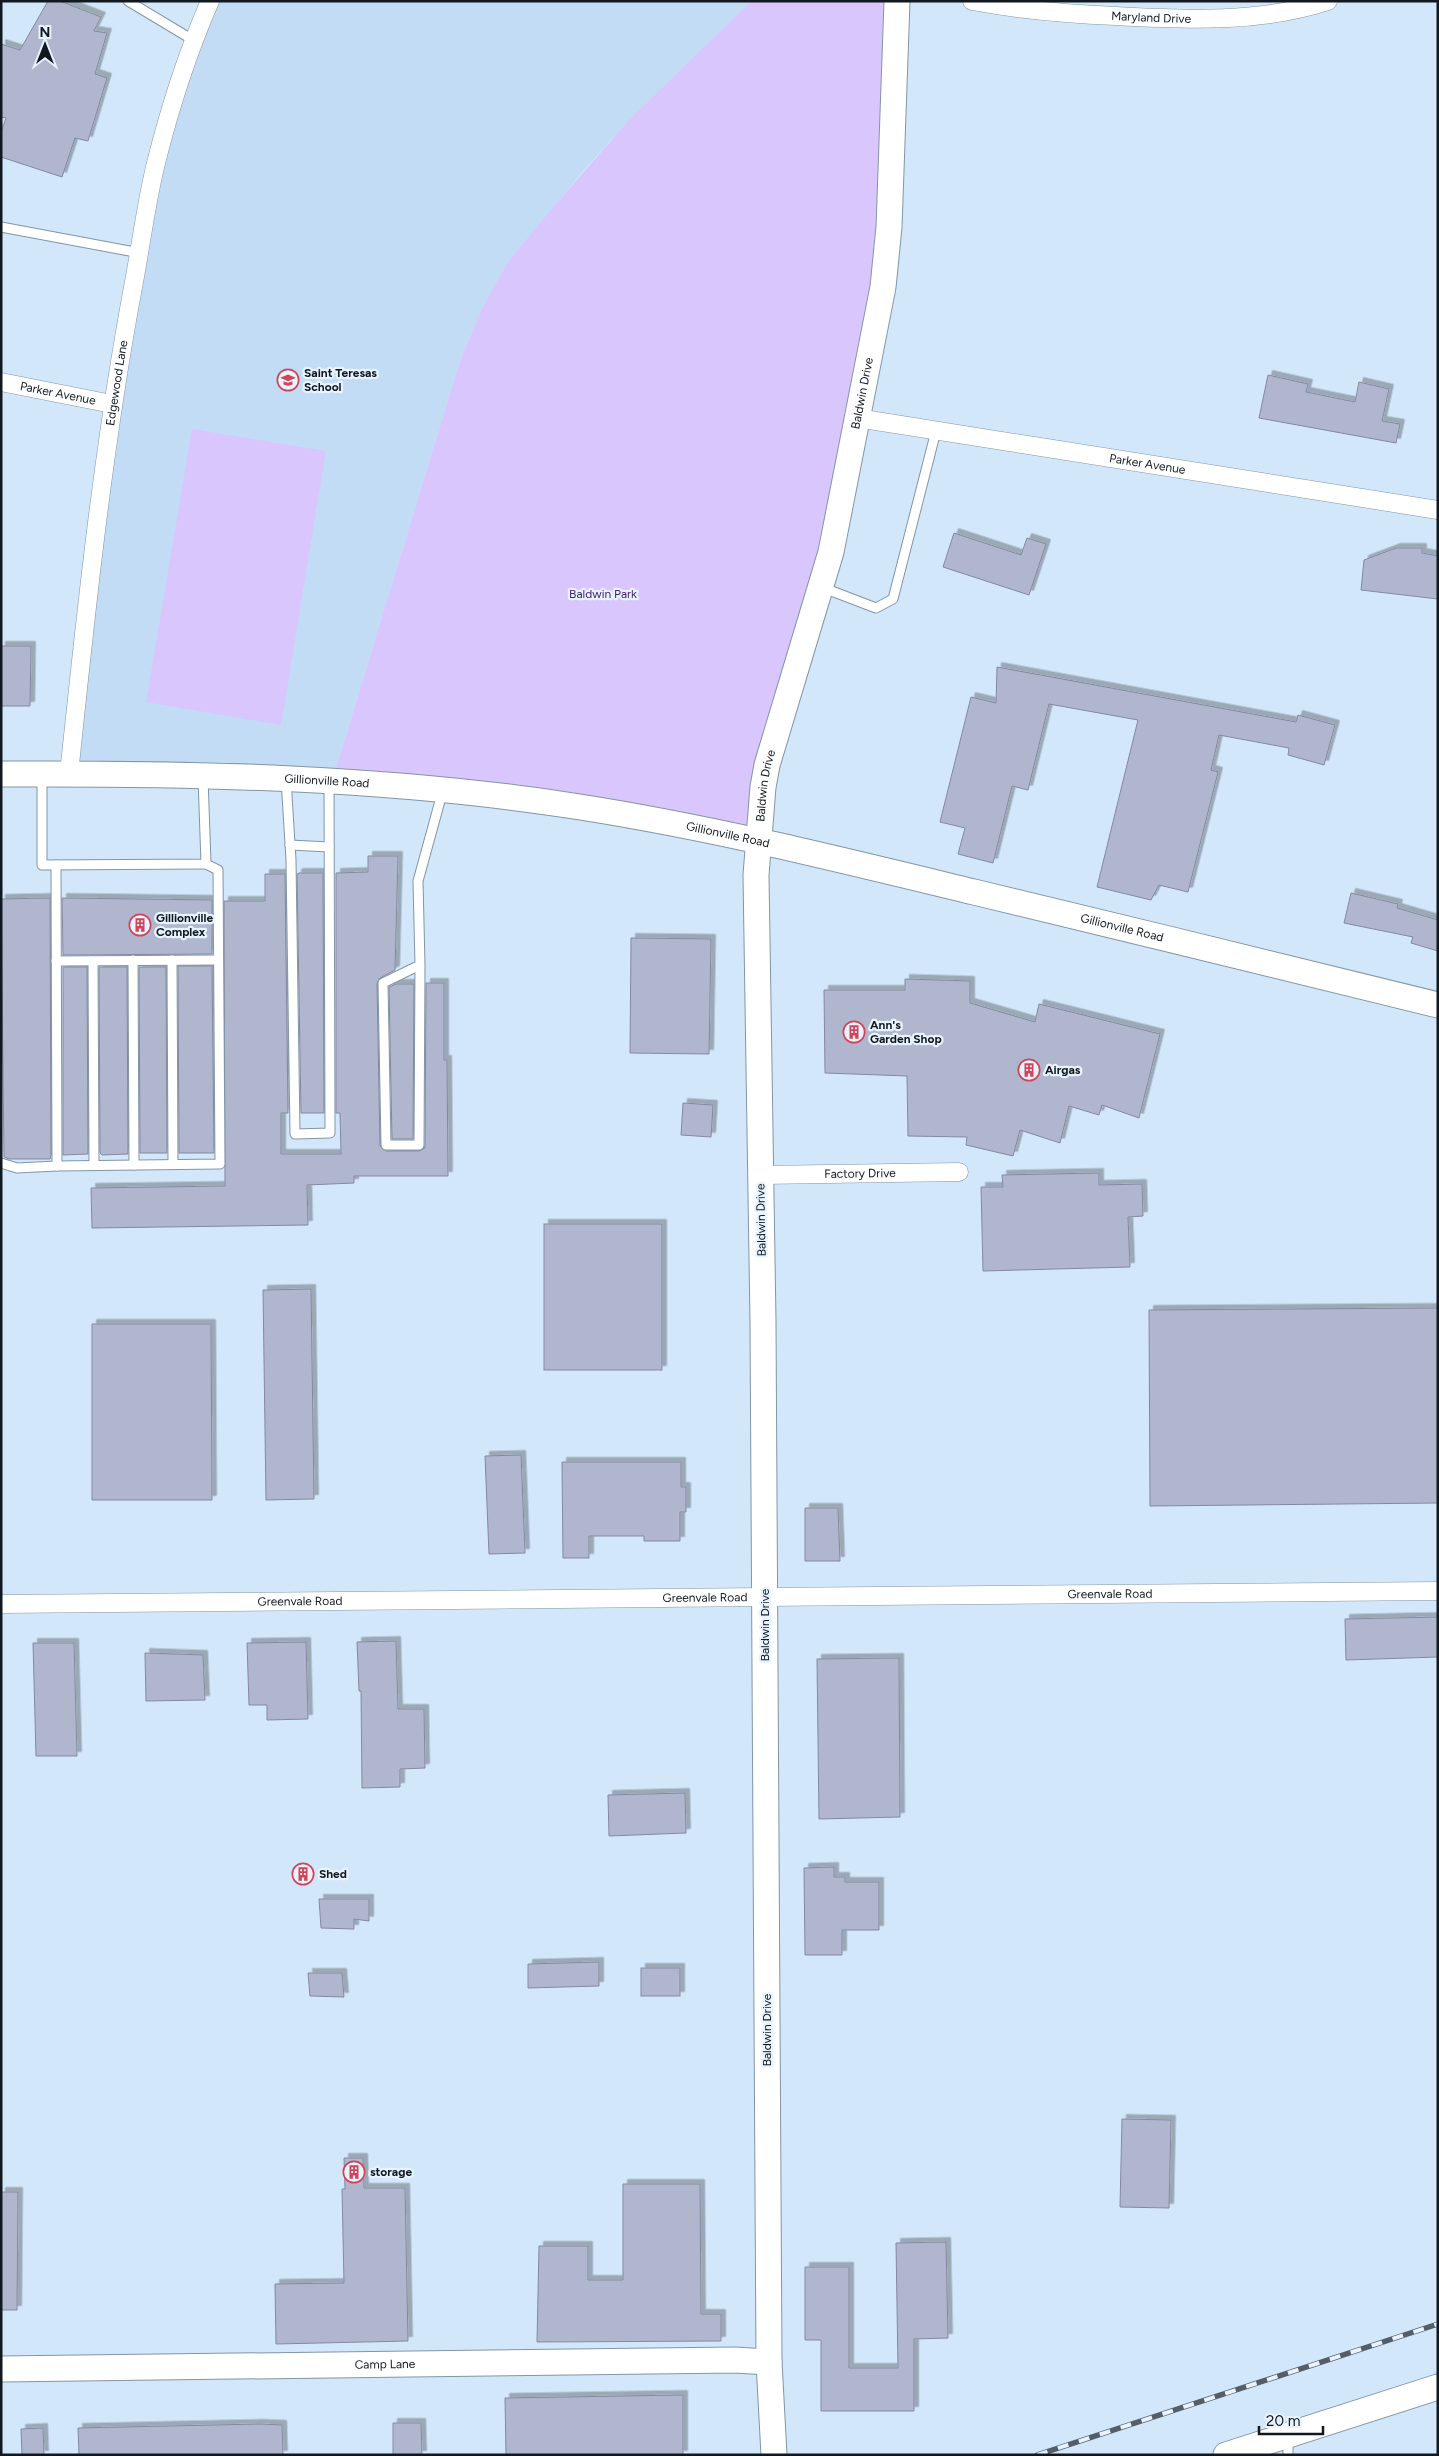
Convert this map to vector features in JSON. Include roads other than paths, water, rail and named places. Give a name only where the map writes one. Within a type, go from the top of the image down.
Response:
[{"type":"street","name":"Edgewood Lane","points":[[69,774],[93,545],[112,404],[156,164],[193,40],[210,1]]},
{"type":"street","name":"Baldwin Drive","points":[[774,2455],[769,2362],[761,1175],[756,875],[767,765],[830,552],[883,287],[888,236],[897,1]]},
{"type":"street","name":"Maryland Drive","points":[[972,1],[1009,8],[1164,19],[1220,18],[1291,11],[1328,1]]},
{"type":"street","name":"Parker Avenue","points":[[1,382],[112,404]]},
{"type":"street","name":"Parker Avenue","points":[[857,418],[1438,510]]},
{"type":"street","name":"Gillionville Road","points":[[1,774],[203,776],[330,781],[443,790],[576,807],[710,829],[854,861],[1438,1005]]},
{"type":"street","name":"Factory Drive","points":[[761,1175],[958,1172]]},
{"type":"street","name":"Greenvale Road","points":[[1,1604],[1438,1591]]},
{"type":"street","name":"Camp Lane","points":[[1,2369],[735,2360],[769,2362]]},
{"type":"street","points":[[1226,2455],[1288,2445],[1438,2387]]},
{"type":"lane","points":[[128,1],[193,40]]},
{"type":"lane","points":[[1,227],[140,253]]},
{"type":"lane","points":[[821,587],[876,608],[894,599],[936,431]]},
{"type":"lane","points":[[1,1163],[17,1168],[220,1164],[218,870],[206,864],[42,865],[42,774]]},
{"type":"lane","points":[[203,776],[206,864]]},
{"type":"lane","points":[[286,779],[290,845],[295,1134],[330,1133],[330,781]]},
{"type":"lane","points":[[420,965],[383,982],[386,1145],[419,1145],[420,965],[418,881],[443,790]]},
{"type":"lane","points":[[290,845],[330,847]]},
{"type":"lane","points":[[56,865],[57,1166]]},
{"type":"lane","points":[[133,960],[134,1165]]},
{"type":"lane","points":[[172,960],[173,1164]]},
{"type":"lane","points":[[56,961],[218,960]]},
{"type":"lane","points":[[93,961],[94,1165]]},
{"type":"railway","points":[[1037,2455],[1438,2324]]},
{"type":"place","name":"Saint Teresas School","points":[[288,380]]},
{"type":"place","name":"Gillionville Complex","points":[[140,925]]},
{"type":"place","name":"Ann's Garden Shop","points":[[854,1032]]},
{"type":"place","name":"Airgas","points":[[1029,1070]]},
{"type":"place","name":"Shed","points":[[303,1874]]},
{"type":"place","name":"storage","points":[[354,2172]]},
{"type":"park label","name":"Baldwin Park","points":[[603,594]]}]
